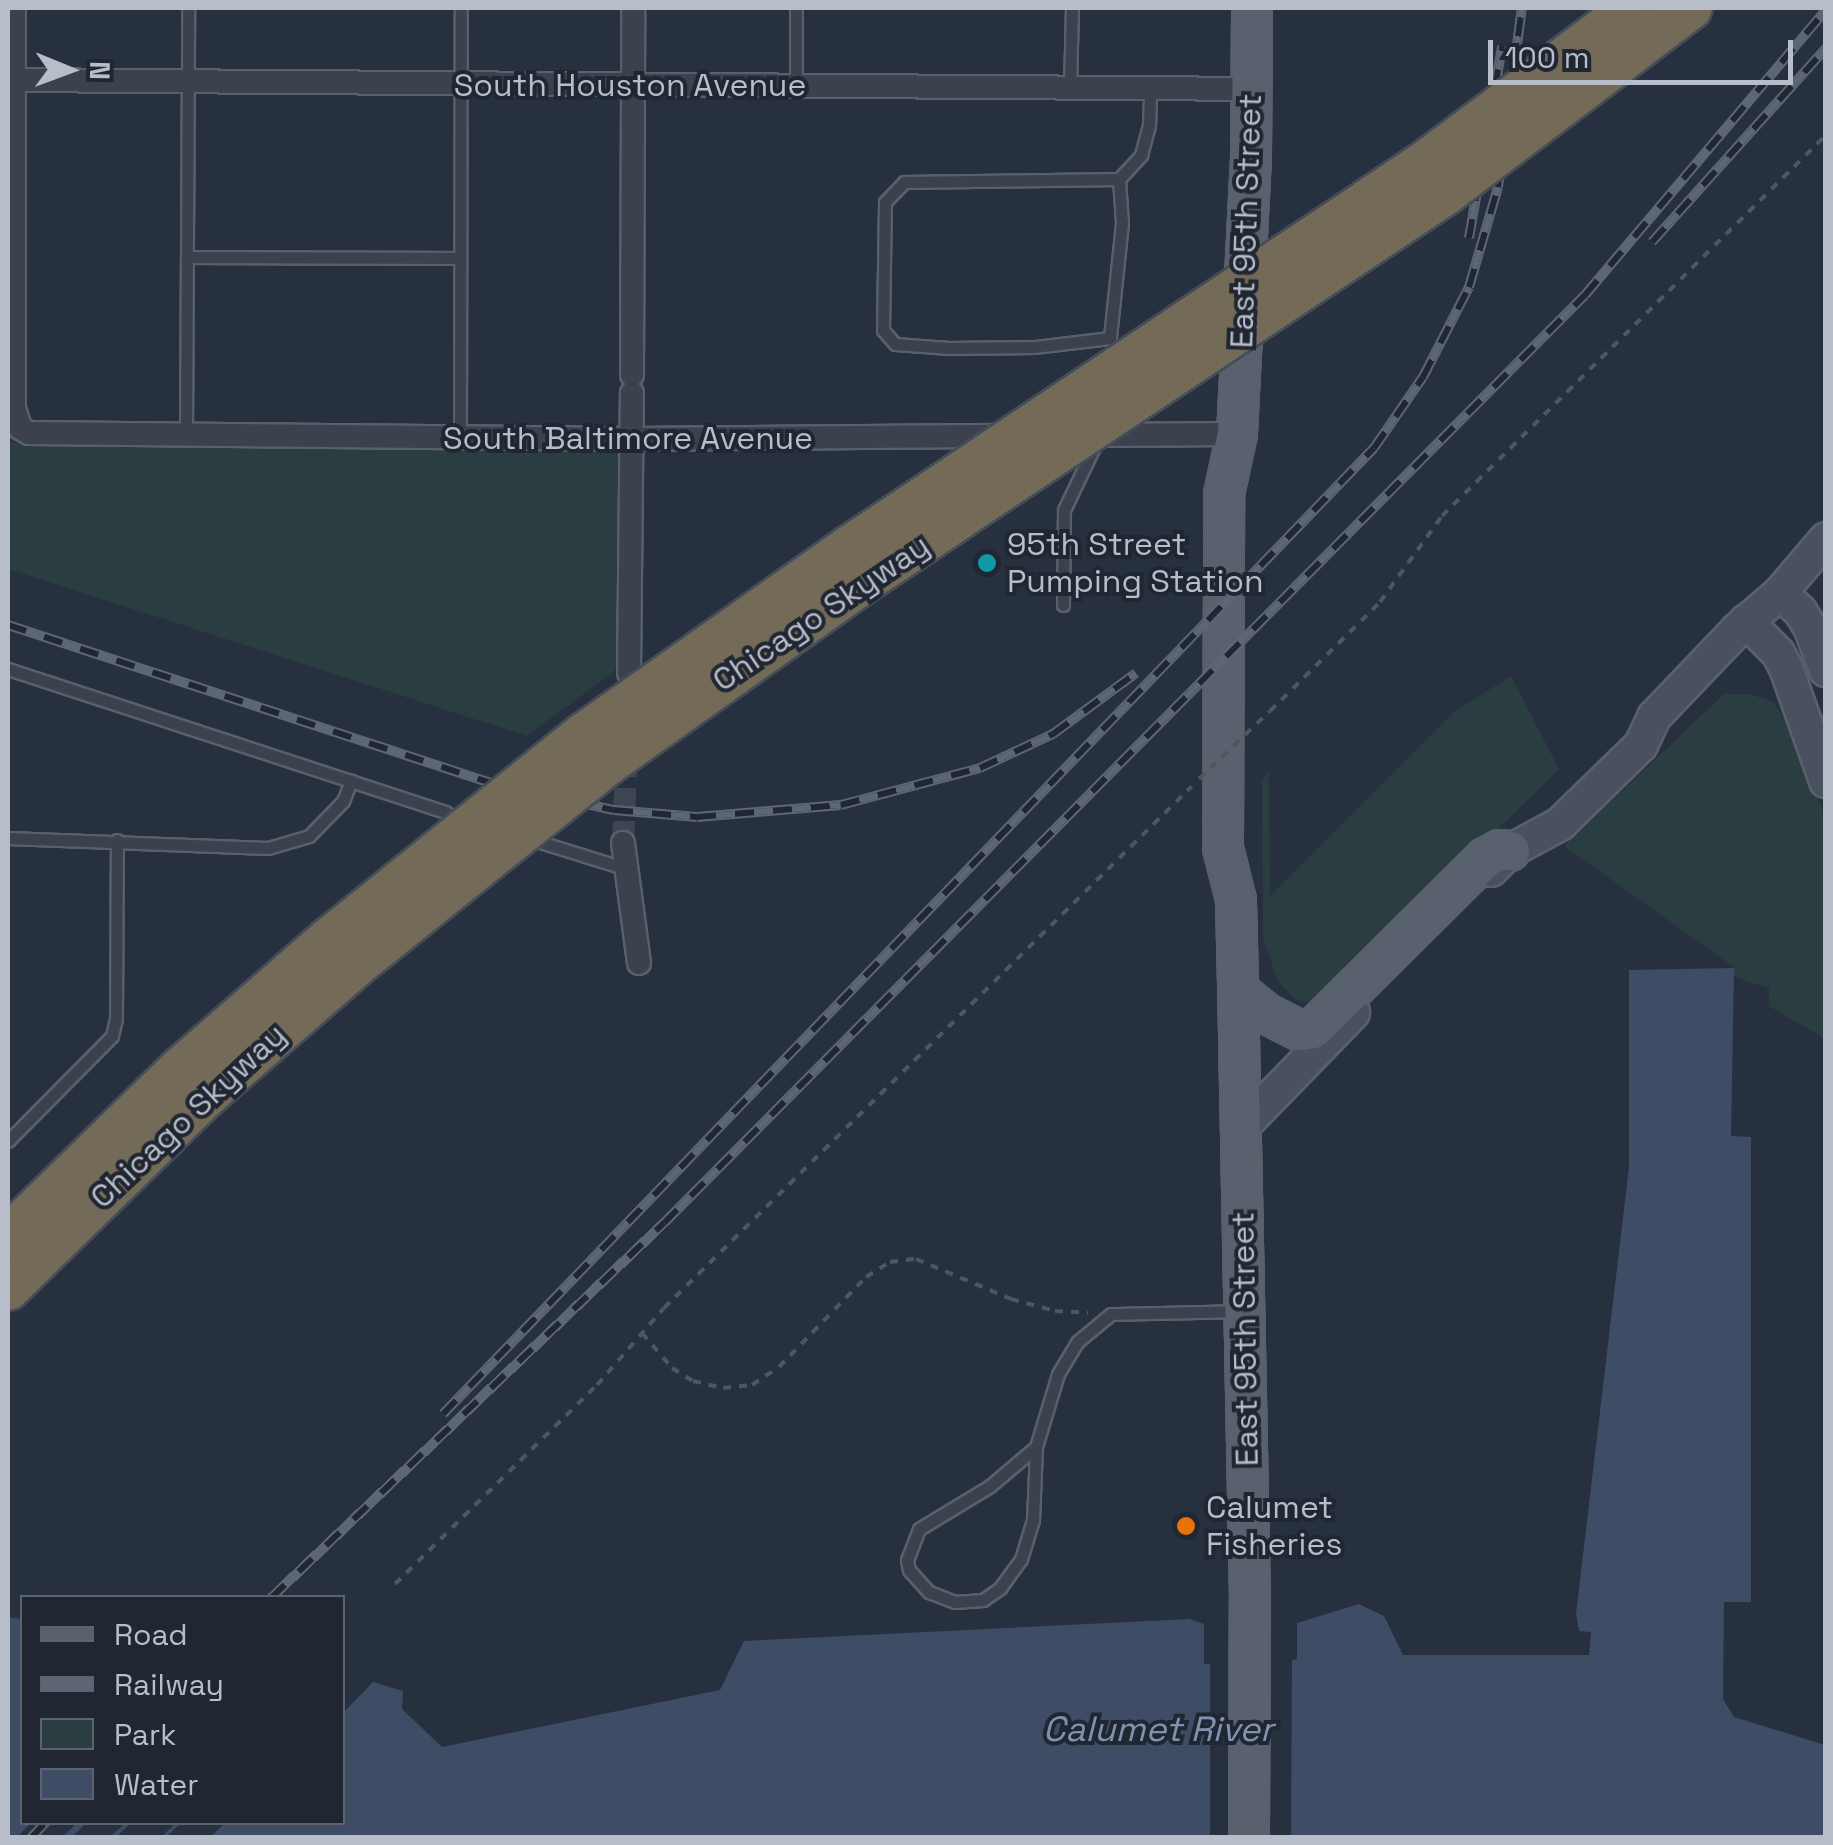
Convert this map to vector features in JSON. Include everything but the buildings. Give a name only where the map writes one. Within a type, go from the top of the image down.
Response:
[{"type":"highway","name":"Chicago Skyway","points":[[8,1236],[181,1068],[328,939],[584,734],[836,557],[1365,204],[1631,8]]},
{"type":"highway","name":"Chicago Skyway","points":[[8,1290],[206,1096],[430,902],[610,762],[872,577],[1445,194],[1692,8]]},
{"type":"main road","name":"East 95th Street","points":[[1249,1838],[1250,1600],[1236,900],[1223,848],[1224,494],[1236,434],[1252,89],[1252,8]]},
{"type":"main road","points":[[1241,1128],[1521,845],[1548,811],[1630,728],[1654,717],[1746,621],[1780,594],[1826,539]]},
{"type":"main road","points":[[1780,594],[1800,611],[1810,627],[1826,670]]},
{"type":"main road","points":[[1746,621],[1778,653],[1786,668],[1826,781]]},
{"type":"main road","points":[[1238,984],[1263,1012],[1309,1031],[1484,858],[1521,845]]},
{"type":"street","points":[[14,8],[14,415]]},
{"type":"street","points":[[629,673],[633,8]]},
{"type":"street","name":"South Houston Avenue","points":[[11,80],[1252,89]]},
{"type":"street","name":"South Baltimore Avenue","points":[[14,415],[42,435],[632,439],[1236,434]]},
{"type":"street","points":[[623,843],[638,963]]},
{"type":"lane","points":[[186,436],[188,8]]},
{"type":"lane","points":[[460,8],[460,438]]},
{"type":"lane","points":[[796,8],[796,86]]},
{"type":"lane","points":[[1070,88],[1072,8]]},
{"type":"lane","points":[[1119,179],[904,182],[886,202],[882,330],[895,344],[949,348],[1034,346],[1110,338],[1122,223],[1119,179],[1140,156],[1148,126],[1150,88]]},
{"type":"lane","points":[[187,256],[460,258]]},
{"type":"lane","points":[[1063,605],[1064,510],[1100,435]]},
{"type":"lane","points":[[8,669],[446,812]]},
{"type":"lane","points":[[8,838],[268,848],[309,836],[342,801],[352,782]]},
{"type":"lane","points":[[8,1141],[112,1036],[116,1018],[117,840]]},
{"type":"lane","points":[[540,842],[626,869]]},
{"type":"lane","points":[[1036,1447],[990,1486],[919,1529],[907,1560],[909,1570],[929,1592],[955,1602],[983,1600],[1014,1571],[1032,1520],[1036,1447],[1058,1374],[1078,1342],[1110,1314],[1244,1311]]},
{"type":"path","points":[[395,1584],[1380,602],[1442,516],[1826,135]]},
{"type":"path","points":[[642,1334],[672,1368],[693,1381],[723,1388],[752,1385],[778,1367],[866,1277],[890,1262],[916,1259],[1011,1299],[1055,1311],[1110,1314]]},
{"type":"green space","points":[[8,442],[628,448],[625,627],[615,671],[527,736],[8,569]]},
{"type":"green space","points":[[1511,676],[1559,769],[1331,993],[1315,1003],[1297,1001],[1277,980],[1263,937],[1262,780],[1269,770],[1270,896],[1454,712]]},
{"type":"green space","points":[[1724,694],[1750,694],[1773,702],[1802,745],[1825,819],[1825,1039],[1769,1006],[1769,988],[1734,977],[1734,967],[1564,846]]},
{"type":"water","name":"Calumet River","points":[[1734,968],[1731,1136],[1751,1137],[1751,1602],[1724,1602],[1723,1699],[1734,1717],[1825,1745],[1825,1837],[8,1837],[8,1617],[20,1619],[20,1825],[345,1825],[345,1711],[373,1682],[403,1691],[402,1709],[442,1747],[720,1690],[744,1641],[1189,1619],[1204,1624],[1297,1623],[1359,1604],[1384,1616],[1403,1655],[1589,1655],[1591,1632],[1579,1631],[1576,1614],[1629,1167],[1629,970]]},
{"type":"pier","points":[[1204,1618],[1297,1618],[1297,1659],[1292,1660],[1291,1837],[1210,1837],[1210,1664],[1204,1664]]},
{"type":"pier","points":[[28,1825],[75,1825],[62,1837],[17,1837]]},
{"type":"pier","points":[[84,1825],[123,1825],[110,1837],[72,1837]]},
{"type":"pier","points":[[128,1825],[174,1825],[161,1837],[116,1837]]},
{"type":"pier","points":[[178,1825],[223,1825],[210,1837],[166,1837]]},
{"type":"tunnel","points":[[623,843],[627,747]]},
{"type":"railway","points":[[443,1414],[1374,448],[1423,377],[1469,287],[1498,187],[1522,8]]},
{"type":"railway","points":[[274,1595],[664,1223],[1585,295],[1826,10]]},
{"type":"railway","points":[[1469,238],[1502,46]]},
{"type":"railway","points":[[1652,242],[1826,48]]},
{"type":"railway","points":[[8,625],[491,783],[614,810],[697,817],[841,805],[980,768],[1053,734],[1136,673]]},
{"type":"railway","points":[[31,1838],[43,1825]]},
{"type":"place","name":"95th Street Pumping Station","points":[[987,563]]},
{"type":"place","name":"Calumet Fisheries","points":[[1186,1526]]}]
